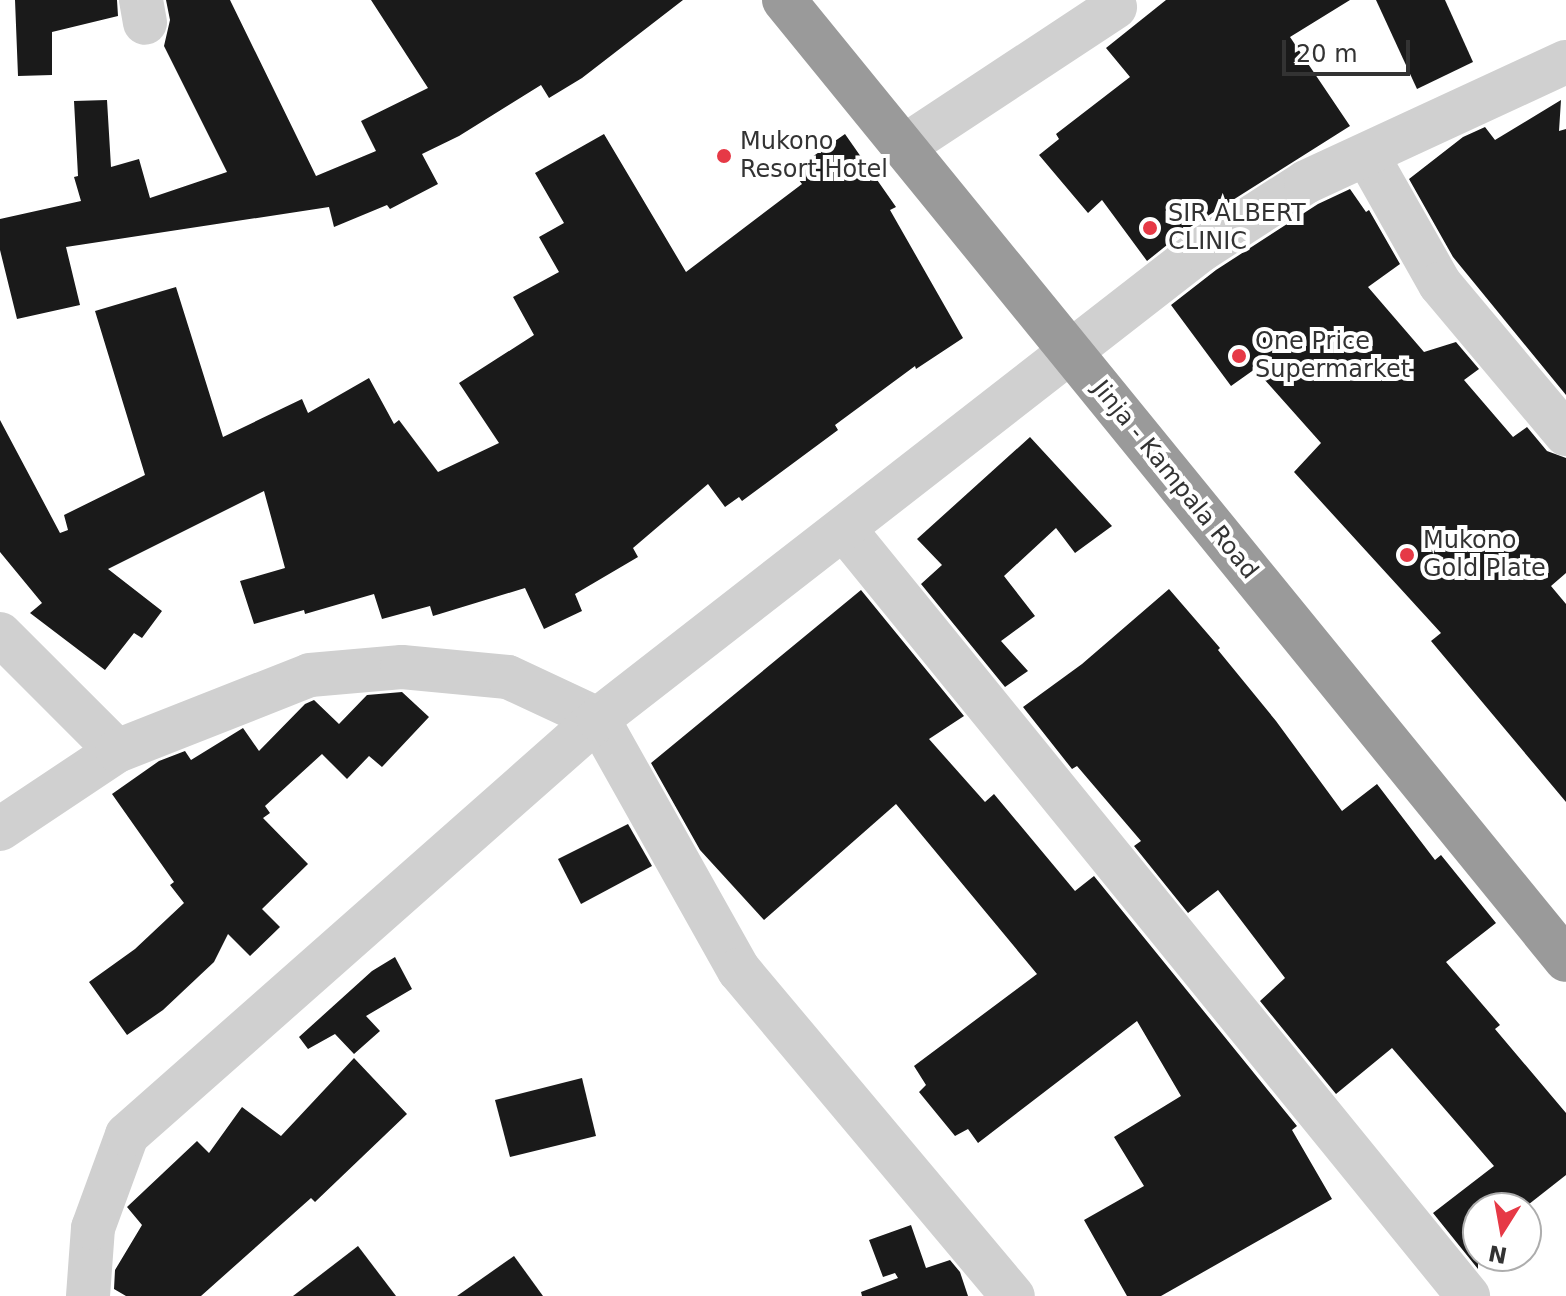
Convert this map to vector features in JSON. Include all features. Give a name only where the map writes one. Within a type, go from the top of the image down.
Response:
[{"type":"highway","name":"Jinja - Kampala Road","points":[[784,0],[1069,350],[1559,936]]},
{"type":"street","points":[[903,147],[1115,7]]},
{"type":"street","points":[[88,1296],[93,1228],[127,1135],[598,719],[1069,350],[1227,233],[1306,182],[1566,62]]},
{"type":"street","points":[[1367,155],[1440,284],[1566,434]]},
{"type":"street","points":[[844,529],[1468,1296]]},
{"type":"street","points":[[0,634],[117,751]]},
{"type":"street","points":[[0,829],[117,751],[310,675],[402,667],[508,677],[598,719],[739,970],[1013,1296]]},
{"type":"building","points":[[15,0],[117,0],[118,16],[52,32],[52,75],[18,76]]},
{"type":"building","points":[[166,0],[230,0],[316,176],[376,151],[361,121],[428,88],[371,0],[683,0],[582,78],[549,98],[541,85],[459,136],[422,154],[438,184],[390,209],[387,205],[334,227],[329,207],[66,247],[80,305],[17,319],[0,250],[0,219],[81,201],[74,177],[78,176],[74,101],[107,100],[111,167],[139,159],[150,198],[227,172],[164,46],[170,20]]},
{"type":"building","points":[[1166,0],[1350,0],[1290,37],[1350,126],[1187,229],[1147,261],[1102,200],[1088,213],[1039,155],[1059,139],[1056,134],[1130,77],[1106,48]]},
{"type":"building","points":[[1376,0],[1445,0],[1473,62],[1417,89]]},
{"type":"building","points":[[1561,100],[1559,131],[1566,129],[1566,395],[1453,257],[1409,179],[1463,137],[1485,127],[1495,140]]},
{"type":"building","points":[[604,134],[686,272],[802,184],[792,171],[845,134],[896,207],[890,210],[963,338],[916,369],[915,366],[835,425],[838,430],[742,501],[739,497],[725,507],[708,484],[633,548],[638,557],[575,594],[582,611],[544,629],[525,588],[433,616],[430,606],[382,619],[374,594],[305,614],[304,610],[254,624],[240,581],[285,568],[264,491],[108,569],[162,611],[142,638],[134,633],[105,670],[30,613],[42,603],[0,552],[0,420],[60,533],[68,530],[64,515],[145,475],[95,311],[176,287],[223,437],[302,399],[308,413],[369,378],[394,424],[399,420],[438,472],[499,443],[459,383],[534,335],[513,297],[559,272],[539,237],[564,223],[535,173]]},
{"type":"building","points":[[1350,189],[1366,212],[1369,210],[1400,264],[1368,287],[1424,352],[1456,342],[1479,369],[1464,380],[1513,437],[1527,427],[1547,451],[1566,458],[1566,573],[1551,586],[1566,604],[1566,802],[1431,641],[1441,633],[1294,472],[1321,443],[1255,369],[1231,386],[1171,305],[1216,270],[1318,204]]},
{"type":"building","points":[[1030,437],[1112,526],[1075,553],[1056,528],[1004,576],[1035,616],[1001,641],[1028,671],[1005,687],[921,584],[942,565],[917,539]]},
{"type":"building","points":[[1169,589],[1220,648],[1218,650],[1276,721],[1342,811],[1377,784],[1435,860],[1441,855],[1496,923],[1446,962],[1500,1025],[1495,1029],[1566,1113],[1566,1175],[1542,1194],[1462,1192],[1462,1249],[1433,1213],[1494,1166],[1392,1048],[1336,1094],[1260,1001],[1285,978],[1218,890],[1188,913],[1134,846],[1141,841],[1077,766],[1072,769],[1023,707],[1082,664]]},
{"type":"building","points":[[861,590],[964,716],[929,739],[985,802],[994,794],[1075,891],[1094,876],[1297,1126],[1292,1130],[1332,1199],[1161,1296],[1127,1296],[1084,1220],[1144,1186],[1114,1137],[1181,1096],[1137,1021],[978,1143],[968,1129],[955,1136],[919,1092],[926,1085],[914,1066],[1037,974],[896,804],[764,920],[700,850],[651,763]]},
{"type":"building","points":[[402,692],[429,717],[382,767],[369,756],[347,779],[322,754],[265,806],[270,813],[263,818],[308,864],[262,909],[280,927],[250,956],[228,934],[214,962],[163,1010],[127,1035],[89,982],[135,949],[184,903],[170,885],[174,882],[112,794],[159,761],[185,751],[191,760],[243,728],[259,751],[305,704],[314,700],[339,724],[367,695]]},
{"type":"building","points":[[628,824],[652,866],[581,904],[558,859]]},
{"type":"building","points":[[395,957],[412,989],[366,1016],[380,1031],[354,1054],[335,1034],[308,1049],[299,1037],[372,971]]},
{"type":"building","points":[[354,1058],[407,1114],[315,1202],[311,1198],[201,1296],[126,1296],[114,1289],[115,1270],[142,1225],[127,1207],[197,1141],[209,1153],[242,1107],[281,1136]]},
{"type":"building","points":[[582,1078],[596,1136],[510,1157],[495,1100]]},
{"type":"building","points":[[911,1225],[926,1268],[950,1260],[960,1272],[968,1296],[862,1296],[861,1292],[898,1278],[895,1273],[883,1277],[869,1240]]},
{"type":"building","points":[[358,1246],[396,1296],[293,1296]]},
{"type":"building","points":[[514,1256],[543,1296],[457,1296]]},
{"type":"place","name":"Mukono Resort Hotel","points":[[724,156]]},
{"type":"place","name":"SIR ALBERT CLINIC","points":[[1150,228]]},
{"type":"place","name":"One Price Supermarket","points":[[1239,356]]},
{"type":"place","name":"Mukono Gold Plate","points":[[1407,555]]}]
